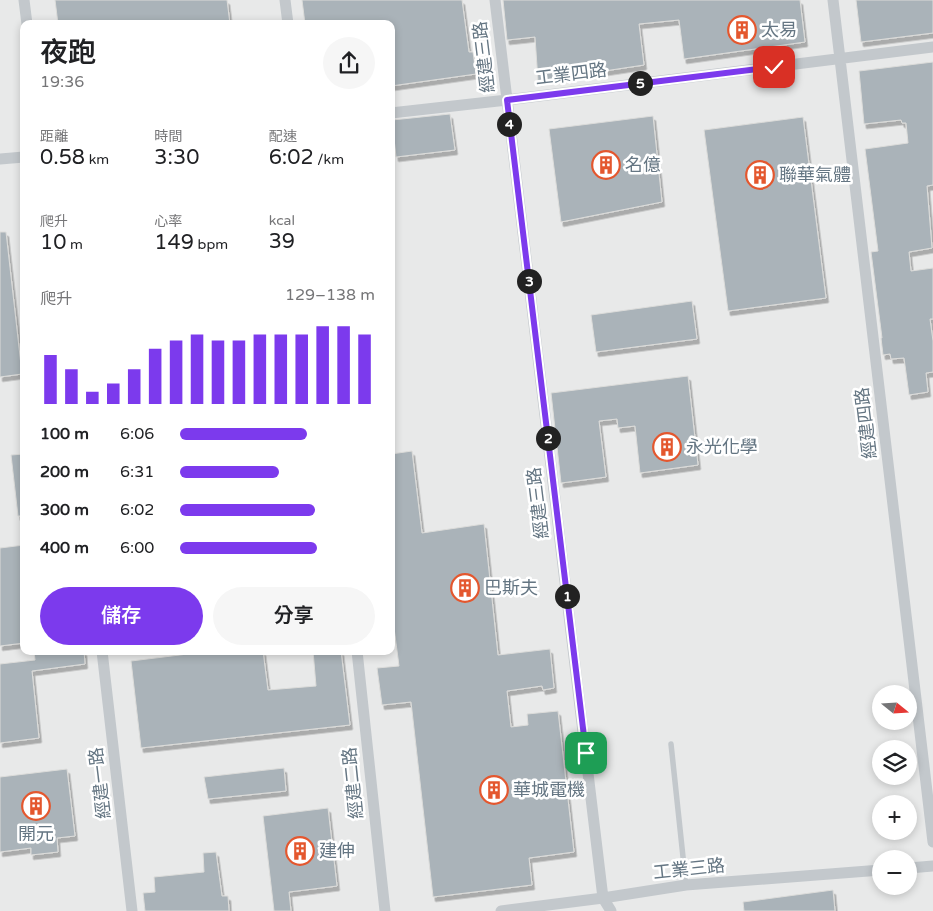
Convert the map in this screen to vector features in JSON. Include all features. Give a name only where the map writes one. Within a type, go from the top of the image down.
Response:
[{"type":"street","points":[[24,0],[26,20]]},
{"type":"street","points":[[285,0],[288,20]]},
{"type":"street","name":"經建三路","points":[[495,0],[603,898],[611,911]]},
{"type":"street","name":"經建四路","points":[[833,0],[933,842]]},
{"type":"street","name":"工業四路","points":[[395,113],[933,47]]},
{"type":"street","points":[[0,159],[20,156]]},
{"type":"street","name":"經建一路","points":[[102,655],[132,911]]},
{"type":"street","name":"經建二路","points":[[357,655],[385,911]]},
{"type":"street","points":[[917,867],[933,866]]},
{"type":"street","name":"工業三路","points":[[501,911],[686,885],[872,871]]},
{"type":"lane","points":[[671,744],[686,885]]},
{"type":"shaded area","points":[[0,0],[933,0],[933,911],[0,911]]},
{"type":"building","points":[[55,0],[227,0],[230,20],[58,20]]},
{"type":"building","points":[[302,0],[462,0],[469,52],[473,52],[476,74],[395,85],[395,20],[304,20]]},
{"type":"building","points":[[503,0],[800,0],[805,42],[684,59],[679,20],[639,24],[644,65],[538,81],[535,37],[507,40]]},
{"type":"building","points":[[856,0],[933,0],[933,33],[861,42]]},
{"type":"building","points":[[933,62],[933,185],[927,186],[932,248],[909,252],[911,271],[933,268],[933,319],[930,319],[933,341],[933,372],[926,373],[928,392],[909,395],[904,358],[891,359],[890,354],[883,355],[871,252],[878,251],[865,149],[908,143],[906,123],[902,123],[901,120],[864,124],[859,71]]},
{"type":"building","points":[[450,114],[455,150],[396,157],[395,120]]},
{"type":"building","name":"名億","points":[[653,116],[662,202],[561,222],[549,129]]},
{"type":"building","name":"聯華氣體","points":[[803,117],[826,298],[728,311],[704,130]]},
{"type":"building","points":[[0,232],[6,232],[20,356],[20,374],[0,377]]},
{"type":"building","points":[[692,301],[697,339],[596,352],[591,315]]},
{"type":"building","name":"永光化學","points":[[688,376],[698,465],[640,473],[635,426],[618,428],[617,419],[599,421],[606,477],[561,483],[551,393]]},
{"type":"building","name":"華城電機","points":[[412,451],[422,533],[484,524],[498,655],[550,649],[554,688],[543,690],[542,686],[507,691],[511,727],[528,725],[527,714],[558,711],[574,852],[529,858],[532,885],[433,897],[411,702],[382,705],[377,668],[399,666],[395,636],[395,453]]},
{"type":"building","points":[[20,454],[20,516],[18,516],[11,455]]},
{"type":"building","points":[[20,546],[20,644],[0,646],[0,548]]},
{"type":"building","points":[[34,655],[84,655],[85,664],[32,671],[39,738],[0,743],[0,664],[35,660]]},
{"type":"building","points":[[180,655],[264,655],[268,690],[316,686],[313,655],[341,655],[350,725],[141,748],[131,661]]},
{"type":"building","points":[[284,768],[286,791],[208,799],[204,777]]},
{"type":"building","name":"開元","points":[[67,769],[75,836],[57,838],[58,852],[31,855],[31,848],[0,852],[0,777]]},
{"type":"building","name":"建伸","points":[[328,808],[337,886],[289,892],[291,911],[274,911],[263,816]]},
{"type":"building","points":[[216,852],[222,896],[228,896],[229,911],[145,911],[143,893],[155,892],[154,877],[204,872],[203,853]]},
{"type":"building","points":[[833,890],[835,911],[744,911],[743,902]]},
{"type":"place","name":"太易","points":[[742,30]]},
{"type":"place","name":"名億","points":[[606,165]]},
{"type":"place","name":"聯華氣體","points":[[760,175]]},
{"type":"place","name":"永光化學","points":[[667,447]]},
{"type":"place","name":"巴斯夫","points":[[465,588]]},
{"type":"place","name":"華城電機","points":[[494,790]]},
{"type":"place","name":"開元","points":[[36,806]]},
{"type":"place","name":"建伸","points":[[300,851]]},
{"type":"route","points":[[586,753],[507,100],[774,67]]}]
